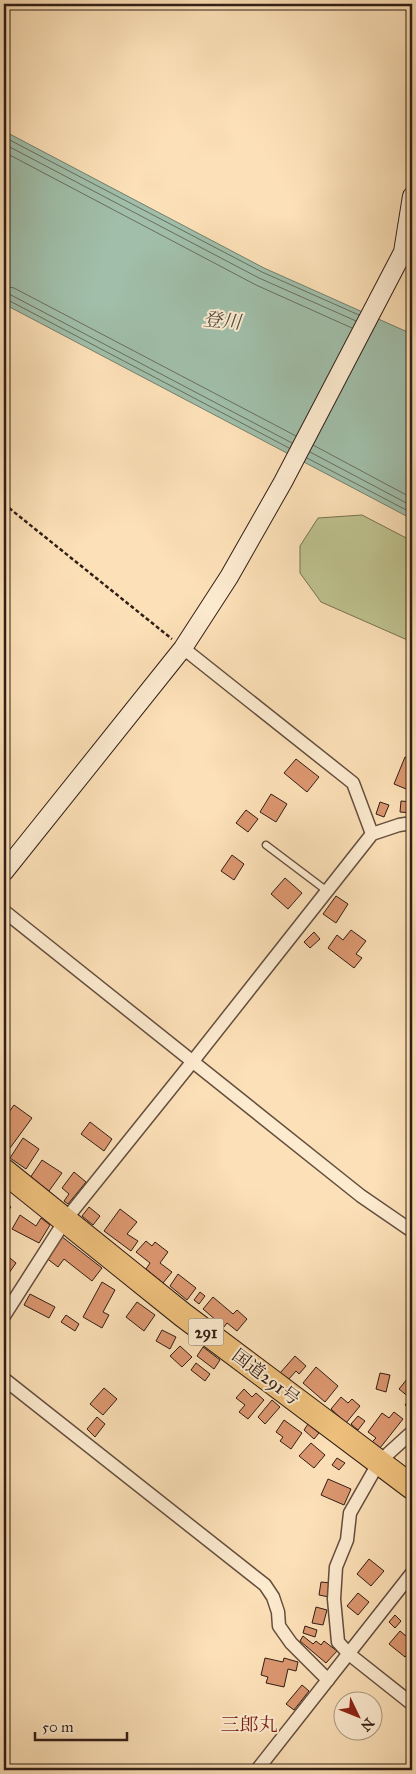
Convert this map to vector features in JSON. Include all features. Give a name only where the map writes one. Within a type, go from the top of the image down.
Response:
[{"type":"highway","name":"国道291号","points":[[4,1171],[183,1315],[412,1487]]},
{"type":"street","points":[[4,872],[183,648],[228,577],[283,482],[403,252],[412,196]]},
{"type":"street","points":[[183,648],[352,783],[372,834]]},
{"type":"street","points":[[4,1316],[66,1219],[194,1061],[372,834],[399,825],[412,824]]},
{"type":"street","points":[[4,912],[194,1061],[361,1196],[412,1231]]},
{"type":"street","points":[[4,1379],[265,1586],[273,1597],[278,1612],[279,1626],[291,1643],[328,1680]]},
{"type":"street","points":[[412,1432],[379,1462],[350,1513],[346,1540],[336,1567],[334,1599],[338,1642],[349,1654],[412,1704]]},
{"type":"street","points":[[257,1770],[412,1573]]},
{"type":"lane","points":[[266,845],[327,891]]},
{"type":"path","points":[[4,504],[183,648]]},
{"type":"green space","points":[[362,515],[412,541],[412,642],[321,602],[300,573],[300,546],[318,518]]},
{"type":"water","name":"登川","points":[[4,131],[264,268],[412,334],[412,519],[4,304]]},
{"type":"building","points":[[405,757],[412,759],[411,791],[394,784]]},
{"type":"building","points":[[296,759],[319,777],[307,792],[284,773]]},
{"type":"building","points":[[271,794],[287,804],[276,822],[260,812]]},
{"type":"building","points":[[401,801],[412,802],[412,813],[400,812]]},
{"type":"building","points":[[380,802],[389,805],[384,817],[376,814]]},
{"type":"building","points":[[246,810],[258,819],[248,832],[236,823]]},
{"type":"building","points":[[232,855],[244,864],[234,880],[221,871]]},
{"type":"building","points":[[285,878],[302,893],[288,909],[271,894]]},
{"type":"building","points":[[336,896],[348,904],[336,923],[323,914]]},
{"type":"building","points":[[351,930],[366,941],[356,954],[362,958],[354,968],[328,948],[337,935],[343,940]]},
{"type":"building","points":[[314,932],[320,939],[310,948],[304,942]]},
{"type":"building","points":[[14,1105],[32,1118],[10,1148],[4,1144],[4,1119]]},
{"type":"building","points":[[90,1122],[112,1139],[104,1151],[81,1134]]},
{"type":"building","points":[[23,1138],[39,1149],[26,1169],[10,1158]]},
{"type":"building","points":[[42,1160],[62,1173],[49,1191],[30,1178]]},
{"type":"building","points":[[74,1172],[86,1182],[68,1204],[64,1201],[69,1194],[62,1188]]},
{"type":"building","points":[[4,1201],[11,1207],[4,1216]]},
{"type":"building","points":[[89,1207],[100,1216],[93,1225],[82,1216]]},
{"type":"building","points":[[120,1209],[137,1222],[127,1234],[138,1241],[131,1251],[104,1231]]},
{"type":"building","points":[[20,1215],[36,1226],[41,1218],[50,1225],[39,1243],[12,1229]]},
{"type":"building","points":[[61,1236],[102,1268],[92,1281],[64,1259],[58,1267],[45,1257]]},
{"type":"building","points":[[146,1241],[152,1246],[155,1242],[168,1252],[160,1263],[172,1272],[163,1283],[146,1269],[150,1263],[136,1252]]},
{"type":"building","points":[[4,1255],[16,1263],[4,1280]]},
{"type":"building","points":[[178,1274],[196,1288],[187,1300],[170,1286]]},
{"type":"building","points":[[102,1282],[115,1290],[103,1312],[109,1315],[102,1328],[83,1317]]},
{"type":"building","points":[[200,1292],[205,1296],[199,1304],[194,1300]]},
{"type":"building","points":[[30,1294],[55,1307],[49,1318],[24,1305]]},
{"type":"building","points":[[213,1297],[233,1314],[237,1310],[247,1319],[237,1331],[227,1323],[224,1327],[203,1309]]},
{"type":"building","points":[[137,1302],[155,1315],[144,1331],[126,1317]]},
{"type":"building","points":[[66,1315],[79,1324],[75,1331],[61,1322]]},
{"type":"building","points":[[162,1330],[176,1337],[170,1349],[156,1341]]},
{"type":"building","points":[[180,1346],[192,1357],[182,1367],[170,1356]]},
{"type":"building","points":[[203,1347],[220,1360],[214,1369],[197,1356]]},
{"type":"building","points":[[295,1356],[306,1366],[299,1374],[296,1371],[288,1380],[280,1373]]},
{"type":"building","points":[[196,1363],[210,1374],[205,1381],[191,1370]]},
{"type":"building","points":[[316,1367],[338,1386],[325,1402],[303,1383]]},
{"type":"building","points":[[380,1373],[390,1375],[386,1392],[376,1389]]},
{"type":"building","points":[[412,1373],[412,1410],[405,1405],[410,1398],[399,1389]]},
{"type":"building","points":[[104,1388],[117,1399],[103,1415],[90,1404]]},
{"type":"building","points":[[244,1389],[252,1397],[256,1393],[264,1400],[248,1419],[239,1412],[245,1405],[236,1398]]},
{"type":"building","points":[[341,1397],[348,1403],[352,1399],[360,1406],[346,1423],[331,1409]]},
{"type":"building","points":[[272,1400],[280,1407],[265,1424],[258,1417]]},
{"type":"building","points":[[394,1412],[403,1419],[380,1448],[372,1442],[376,1438],[368,1432],[382,1413],[389,1418]]},
{"type":"building","points":[[358,1416],[365,1421],[358,1430],[351,1424]]},
{"type":"building","points":[[97,1417],[105,1424],[95,1437],[87,1429]]},
{"type":"building","points":[[284,1420],[302,1433],[291,1449],[280,1441],[283,1437],[276,1432]]},
{"type":"building","points":[[308,1424],[319,1433],[314,1439],[304,1430]]},
{"type":"building","points":[[311,1443],[325,1455],[314,1468],[299,1456]]},
{"type":"building","points":[[337,1458],[345,1463],[339,1470],[332,1465]]},
{"type":"building","points":[[328,1479],[351,1489],[344,1505],[321,1495]]},
{"type":"building","points":[[369,1559],[384,1571],[371,1586],[357,1574]]},
{"type":"building","points":[[321,1582],[331,1583],[329,1597],[319,1595]]},
{"type":"building","points":[[358,1593],[369,1602],[358,1615],[347,1606]]},
{"type":"building","points":[[316,1607],[327,1610],[323,1625],[312,1623]]},
{"type":"building","points":[[395,1615],[401,1621],[395,1628],[389,1622]]},
{"type":"building","points":[[305,1626],[317,1630],[315,1637],[303,1633]]},
{"type":"building","points":[[400,1631],[412,1641],[412,1648],[405,1657],[389,1644]]},
{"type":"building","points":[[303,1636],[313,1644],[316,1641],[321,1645],[324,1641],[337,1651],[326,1663],[300,1641]]},
{"type":"building","points":[[265,1658],[283,1662],[284,1658],[298,1662],[296,1671],[288,1669],[284,1687],[266,1683],[268,1677],[261,1675]]},
{"type":"building","points":[[302,1685],[309,1691],[294,1710],[286,1704]]},
{"type":"district","name":"三郎丸","points":[[249,1724]]}]
